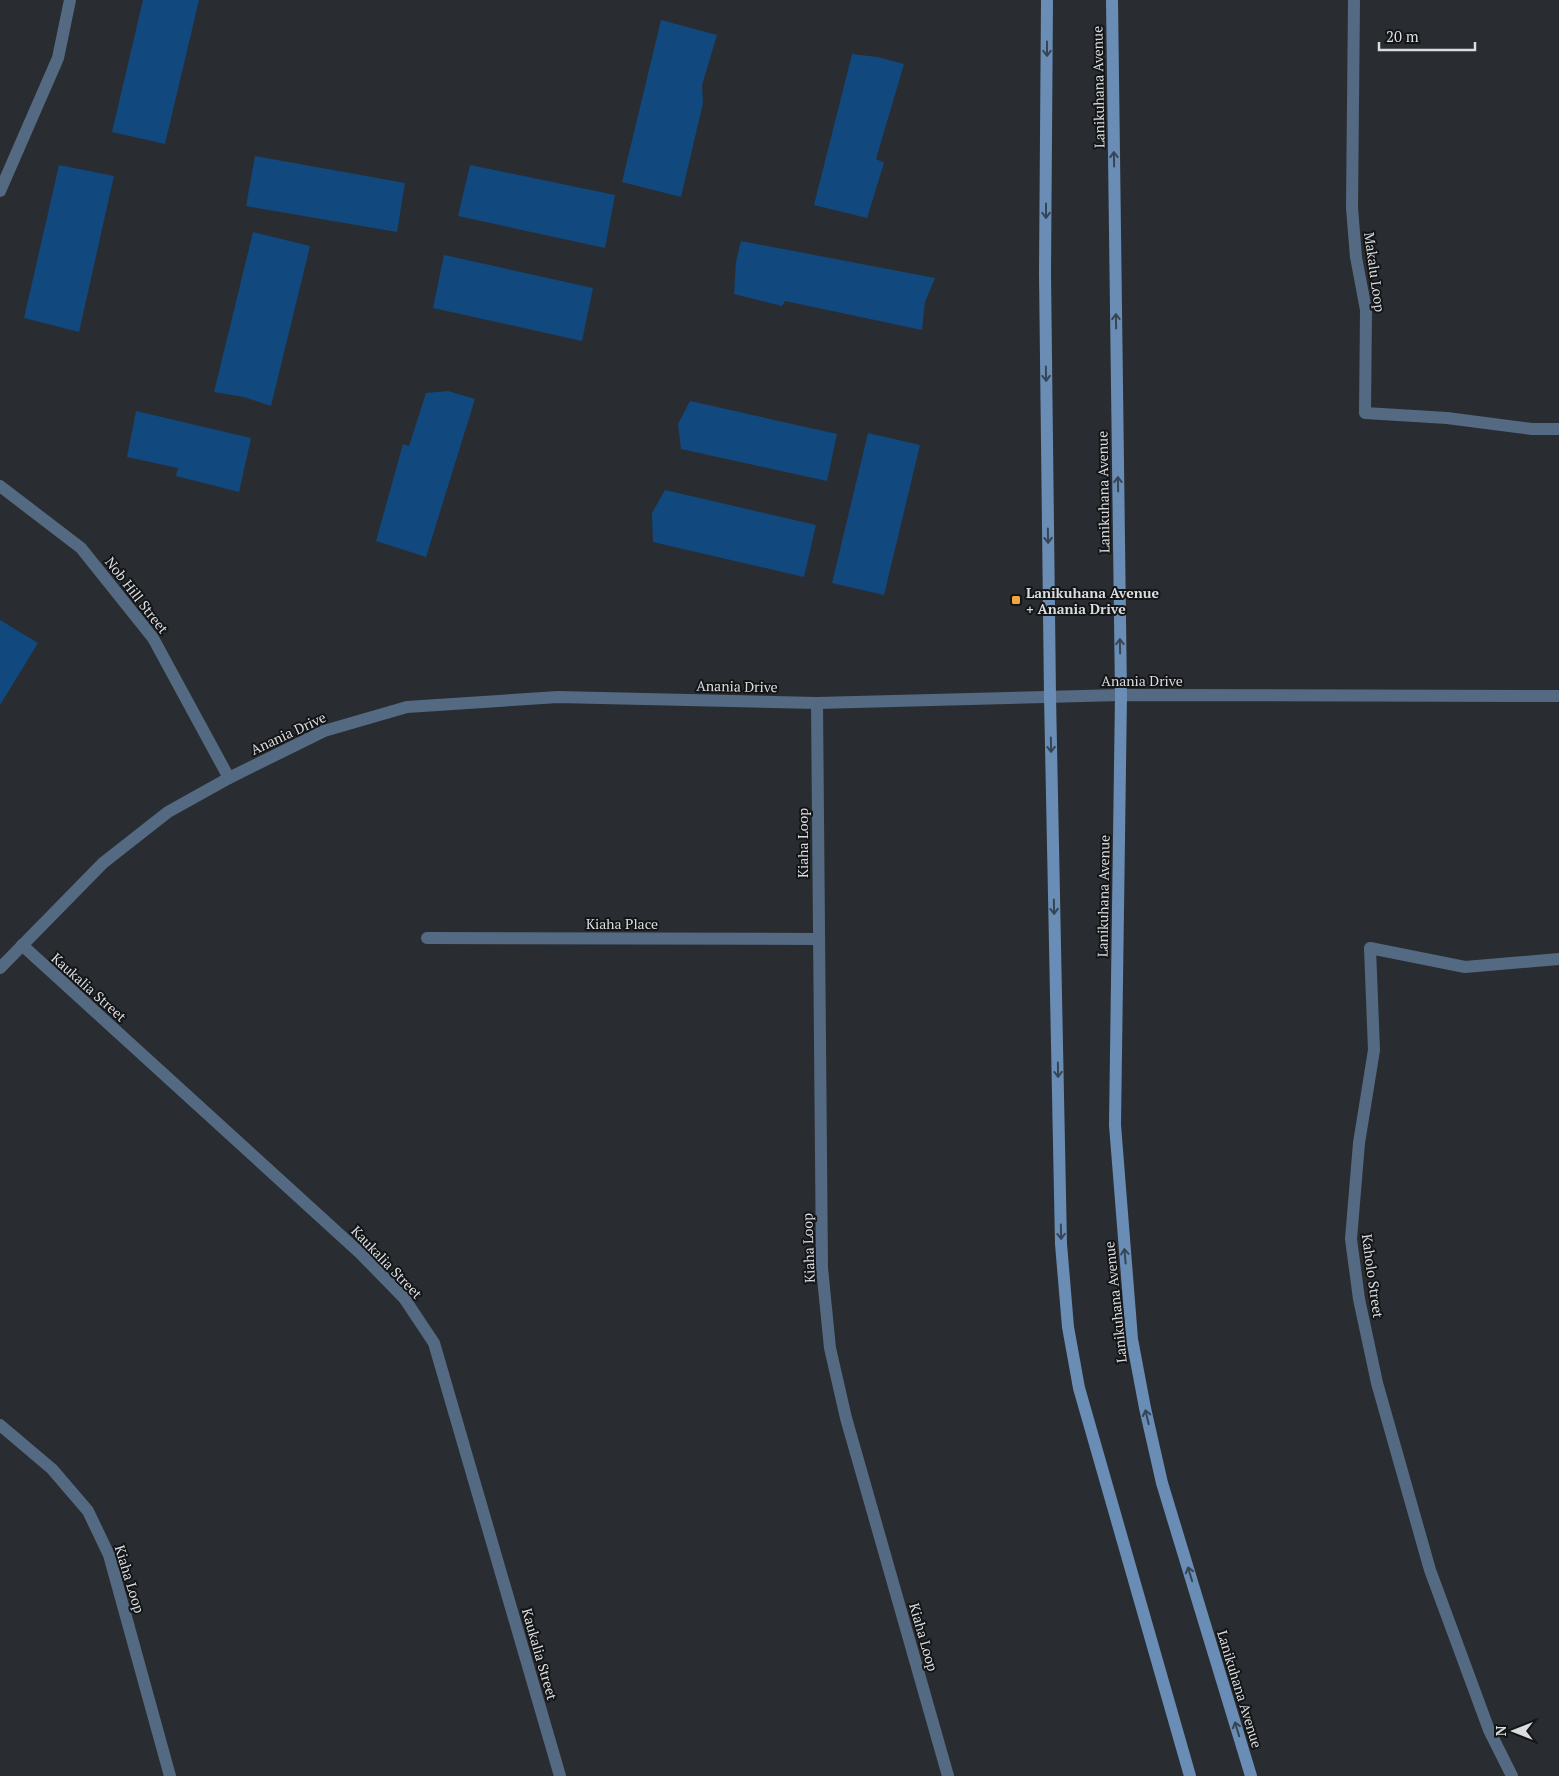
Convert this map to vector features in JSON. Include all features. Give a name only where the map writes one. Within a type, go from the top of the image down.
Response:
[{"type":"main road","points":[[1047,0],[1045,273],[1050,696],[1061,1244],[1068,1327],[1079,1388],[1190,1776]]},
{"type":"main road","name":"Lanikuhana Avenue","points":[[1112,0],[1121,695],[1115,1125],[1132,1339],[1162,1483],[1251,1776]]},
{"type":"street","points":[[0,191],[58,58],[70,0]]},
{"type":"street","name":"Makalu Loop","points":[[1354,0],[1352,208],[1356,257],[1366,310],[1364,414],[1447,418],[1532,430],[1559,430]]},
{"type":"street","name":"Nob Hill Street","points":[[0,486],[81,548],[153,638],[229,778]]},
{"type":"street","name":"Anania Drive","points":[[0,968],[103,863],[168,812],[229,778],[324,731],[407,707],[558,697],[817,703],[1121,695],[1559,696]]},
{"type":"street","name":"Kiaha Loop","points":[[817,703],[822,1268],[830,1348],[846,1418],[948,1776]]},
{"type":"street","name":"Kiaha Place","points":[[427,938],[818,939]]},
{"type":"street","name":"Kaukalia Street","points":[[22,945],[360,1253],[404,1298],[434,1343],[560,1776]]},
{"type":"street","name":"Kaholo Street","points":[[1512,1776],[1490,1730],[1430,1570],[1377,1383],[1359,1299],[1351,1239],[1359,1143],[1374,1050],[1370,948],[1465,967],[1559,959]]},
{"type":"street","name":"Kiaha Loop","points":[[0,1425],[52,1469],[88,1511],[108,1555],[170,1776]]},
{"type":"building","points":[[143,0],[199,0],[165,144],[112,132]]},
{"type":"building","points":[[661,20],[717,35],[702,85],[703,103],[681,197],[622,182]]},
{"type":"building","points":[[852,54],[877,57],[904,64],[876,159],[884,163],[867,218],[814,205]]},
{"type":"building","points":[[255,156],[405,183],[397,232],[246,206]]},
{"type":"building","points":[[59,165],[114,176],[79,332],[24,318]]},
{"type":"building","points":[[470,165],[615,195],[605,248],[458,216]]},
{"type":"building","points":[[253,232],[310,246],[271,406],[244,397],[214,392]]},
{"type":"building","points":[[741,241],[935,278],[925,302],[922,330],[785,301],[782,306],[734,294],[736,262]]},
{"type":"building","points":[[444,255],[593,288],[582,341],[433,308]]},
{"type":"building","points":[[448,391],[475,399],[426,557],[376,541],[403,444],[409,446],[426,393]]},
{"type":"building","points":[[690,401],[837,434],[827,481],[681,449],[678,424]]},
{"type":"building","points":[[136,411],[251,438],[239,492],[176,476],[178,468],[127,457]]},
{"type":"building","points":[[868,433],[920,445],[884,595],[832,583]]},
{"type":"building","points":[[665,490],[816,525],[804,577],[653,542],[652,513]]},
{"type":"building","points":[[0,620],[38,643],[0,705]]},
{"type":"place","name":"Lanikuhana Avenue + Anania Drive","points":[[1016,600]]}]
